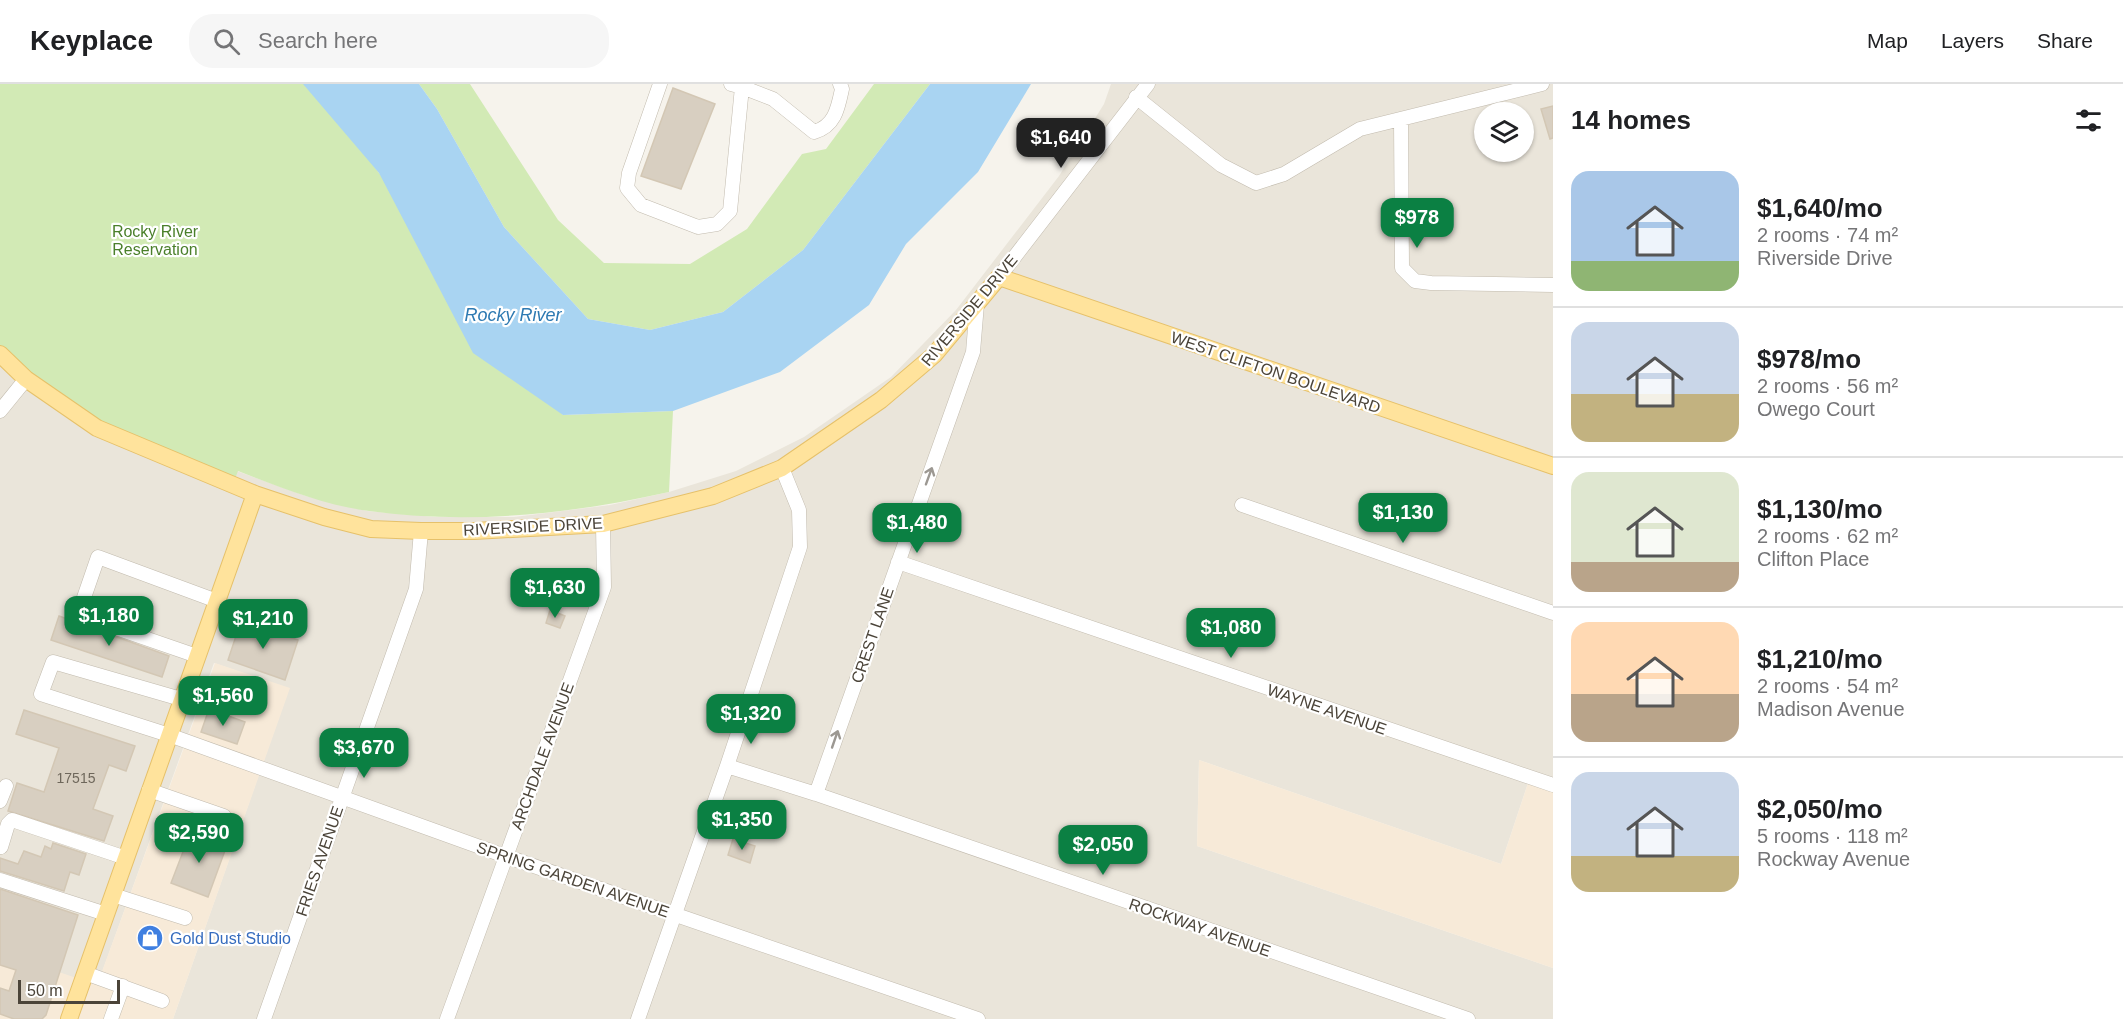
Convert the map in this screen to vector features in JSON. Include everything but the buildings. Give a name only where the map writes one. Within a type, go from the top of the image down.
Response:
[{"type":"main road","name":"RIVERSIDE DRIVE","points":[[0,354],[26,379],[98,428],[255,494],[371,529],[474,531],[603,524],[713,496],[782,468],[881,400],[934,355],[999,277]]},
{"type":"main road","name":"WEST CLIFTON BOULEVARD","points":[[999,277],[1553,466]]},
{"type":"main road","points":[[69,1019],[255,494]]},
{"type":"street","points":[[660,84],[629,173],[627,188],[641,205],[698,227],[717,224],[730,211],[736,86],[773,99],[814,132],[823,130],[836,114],[842,89],[840,84]]},
{"type":"street","name":"RIVERSIDE DRIVE","points":[[999,277],[1148,84]]},
{"type":"street","points":[[1136,97],[1221,165],[1256,183],[1284,174],[1360,129],[1542,84]]},
{"type":"street","points":[[1401,119],[1402,268],[1415,281],[1431,283],[1553,285]]},
{"type":"street","name":"CREST LANE","points":[[816,794],[973,352],[977,304]]},
{"type":"street","points":[[0,411],[26,379]]},
{"type":"street","points":[[638,1019],[727,766],[800,548],[799,510],[782,468]]},
{"type":"street","points":[[1242,505],[1553,613]]},
{"type":"street","name":"ARCHDALE AVENUE","points":[[447,1019],[604,586],[603,524]]},
{"type":"street","name":"FRIES AVENUE","points":[[264,1019],[416,589],[421,531]]},
{"type":"street","points":[[197,656],[78,615],[98,557],[217,601]]},
{"type":"street","name":"WAYNE AVENUE","points":[[898,562],[1553,786]]},
{"type":"street","name":"SPRING GARDEN AVENUE","points":[[181,699],[53,662],[42,694],[169,735],[505,856],[978,1019]]},
{"type":"street","name":"ROCKWAY AVENUE","points":[[727,766],[816,794],[1468,1019]]},
{"type":"street","points":[[0,801],[6,786]]},
{"type":"street","points":[[149,790],[224,816]]},
{"type":"street","points":[[0,812],[9,823]]},
{"type":"street","points":[[1,847],[12,820],[126,858]]},
{"type":"street","points":[[0,880],[106,914]]},
{"type":"street","points":[[112,895],[185,918]]},
{"type":"street","points":[[85,973],[162,1001]]},
{"type":"street","points":[[111,1019],[123,986]]},
{"type":"shaded area","points":[[1111,84],[1553,84],[1553,791],[1528,783],[1501,864],[1199,760],[1197,846],[1553,968],[1553,1019],[173,1019],[289,689],[214,663],[97,986],[0,952],[0,350],[233,483],[237,471],[306,496],[367,511],[435,517],[514,517],[610,505],[669,492],[736,471],[804,437],[891,377],[956,310],[1059,176],[1104,104]]},
{"type":"shaded area","points":[[215,663],[290,688],[173,1019],[0,1019],[0,952],[97,985]]},
{"type":"shaded area","points":[[1199,760],[1501,864],[1528,783],[1553,791],[1553,968],[1197,846]]},
{"type":"green space","name":"Rocky River Reservation","points":[[0,84],[402,84],[373,165],[563,415],[673,411],[669,492],[595,506],[520,515],[445,517],[407,515],[335,504],[302,495],[238,471],[233,484],[119,436],[0,350]]},
{"type":"green space","points":[[419,84],[470,84],[558,220],[604,263],[690,264],[747,229],[802,154],[826,149],[874,84],[930,84],[803,250],[723,312],[650,330],[588,319],[504,227],[437,109]]},
{"type":"water","name":"Rocky River","points":[[303,84],[419,84],[437,109],[504,227],[588,319],[650,330],[723,312],[803,250],[930,84],[1031,84],[978,172],[906,244],[869,305],[780,372],[673,411],[563,415],[473,353],[379,173]]},
{"type":"place","name":"Gold Dust Studio","points":[[150,938]]}]
